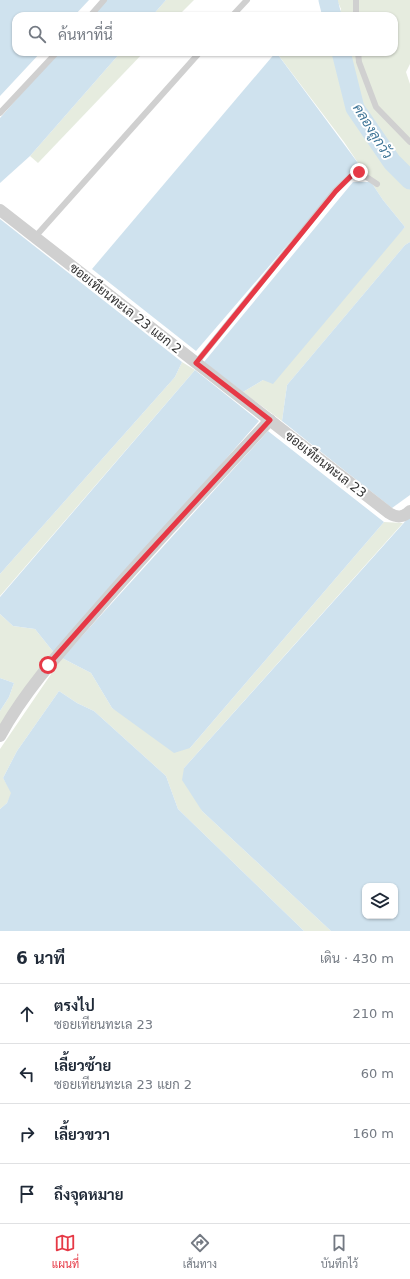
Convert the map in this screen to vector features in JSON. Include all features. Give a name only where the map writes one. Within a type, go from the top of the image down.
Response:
[{"type":"street","name":"ซอยเทียนทะเล 23 แยก 2","points":[[0,210],[270,420]]},
{"type":"street","name":"ซอยเทียนทะเล 23","points":[[270,420],[389,513],[394,516],[405,516],[410,511]]},
{"type":"street","points":[[0,736],[27,692],[48,665],[270,420]]},
{"type":"lane","points":[[94,12],[104,0]]},
{"type":"lane","points":[[236,12],[247,0]]},
{"type":"lane","points":[[356,0],[356,12]]},
{"type":"lane","points":[[0,112],[53,56]]},
{"type":"lane","points":[[35,237],[196,56]]},
{"type":"lane","points":[[358,56],[359,62],[376,107],[410,142]]},
{"type":"lane","points":[[196,363],[341,186],[351,176],[359,172],[377,184]]},
{"type":"shaded area","points":[[166,0],[194,0],[182,12],[156,12]]},
{"type":"shaded area","points":[[337,0],[410,0],[410,64],[406,72],[410,84],[410,242],[405,245],[287,385],[282,421],[243,392],[263,380],[405,227],[383,200],[344,142],[279,56],[398,56],[398,12],[340,12],[341,9]]},
{"type":"shaded area","points":[[118,56],[140,56],[38,163],[30,156]]},
{"type":"shaded area","points":[[182,362],[195,370],[0,596],[0,574],[175,377]]},
{"type":"shaded area","points":[[384,522],[403,523],[184,768],[202,811],[331,931],[304,931],[178,809],[166,776],[94,711],[77,703],[59,691],[17,751],[3,778],[12,793],[7,803],[0,809],[0,749],[62,658],[91,673],[112,708],[190,748]]},
{"type":"shaded area","points":[[0,614],[13,626],[35,629],[55,654],[0,729],[0,711],[9,697],[14,683],[0,678]]},
{"type":"water","points":[[0,0],[89,0],[78,12],[12,12],[12,56],[37,56],[0,96]]},
{"type":"water","points":[[104,0],[166,0],[156,12],[94,12]]},
{"type":"water","points":[[54,56],[118,56],[30,156],[0,183],[0,118]]},
{"type":"water","points":[[273,56],[279,56],[358,163],[196,351],[92,269]]},
{"type":"water","points":[[353,182],[371,182],[383,200],[405,227],[273,384],[263,380],[243,392],[204,362]]},
{"type":"water","points":[[0,219],[182,362],[175,377],[0,574]]},
{"type":"water","points":[[410,242],[410,495],[392,508],[282,421],[287,385],[405,245]]},
{"type":"water","points":[[195,370],[259,421],[55,654],[35,629],[13,626],[0,614],[0,597]]},
{"type":"water","points":[[268,431],[384,522],[190,748],[174,753],[112,708],[91,673],[62,658]]},
{"type":"water","points":[[410,516],[410,931],[331,931],[202,811],[182,780],[184,768]]},
{"type":"water","points":[[0,678],[14,683],[9,697],[0,711]]},
{"type":"water","points":[[59,691],[77,703],[94,711],[166,776],[178,809],[304,931],[0,931],[0,809],[7,803],[11,793],[3,778],[17,751]]},
{"type":"waterway","name":"คลองลูกวัว","points":[[328,0],[331,12]]},
{"type":"waterway","name":"คลองลูกวัว","points":[[342,56],[355,108],[392,162],[410,180]]},
{"type":"route","points":[[48,665],[270,420],[196,363],[336,191],[351,176],[359,172]]}]
